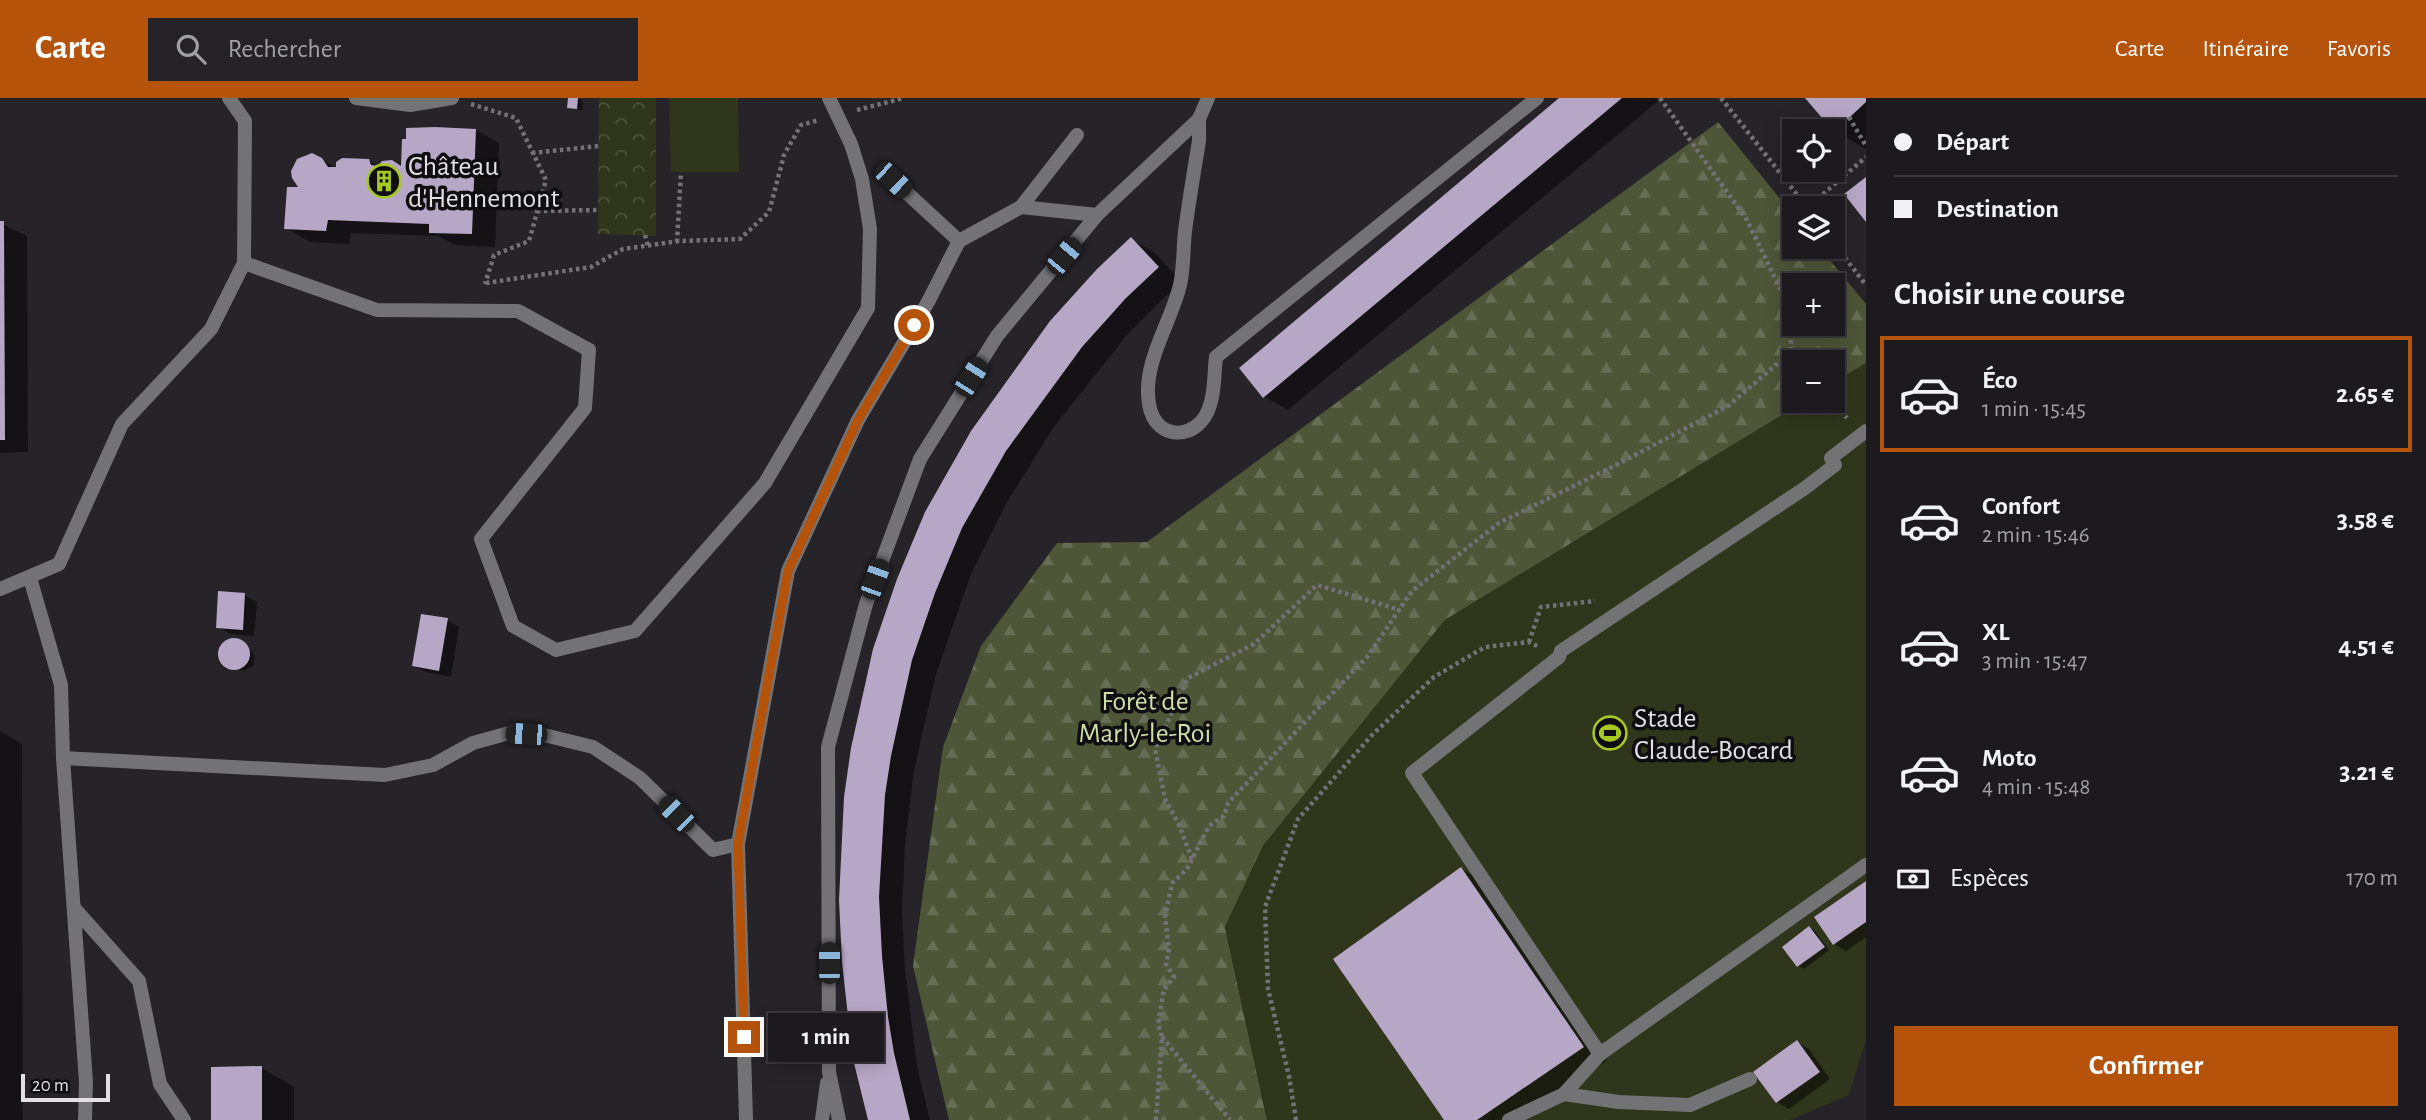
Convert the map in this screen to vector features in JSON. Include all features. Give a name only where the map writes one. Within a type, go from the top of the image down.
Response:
[{"type":"street","points":[[0,589],[59,564],[122,424],[211,329],[244,264],[245,121],[229,98]]},
{"type":"street","points":[[356,98],[410,105],[459,100]]},
{"type":"street","points":[[244,264],[377,310],[519,311],[589,350],[585,408],[481,539],[513,626],[556,650],[635,631],[765,483],[868,308],[870,229],[862,179],[851,144],[829,98]]},
{"type":"street","points":[[1208,98],[1199,120],[1199,141],[1180,284],[1149,374],[1149,403],[1154,422],[1164,430],[1180,433],[1192,430],[1204,418],[1210,405],[1216,357],[1536,98]]},
{"type":"street","points":[[822,1120],[829,1072],[828,747],[866,604],[920,459],[997,336],[1097,215],[1199,120]]},
{"type":"street","points":[[746,1120],[738,844],[788,571],[858,420],[928,302],[959,241],[1021,207],[1077,135]]},
{"type":"street","points":[[893,180],[959,241]]},
{"type":"street","points":[[1021,207],[1097,215]]},
{"type":"street","points":[[1600,1054],[1412,773],[1559,657],[1561,651],[1805,488],[1835,465],[1830,458],[1866,431]]},
{"type":"street","points":[[30,578],[61,685],[63,758],[86,1082],[85,1120]]},
{"type":"street","points":[[63,758],[384,775],[433,765],[473,743],[509,733],[544,735],[593,747],[640,778],[713,850],[738,844]]},
{"type":"street","points":[[1509,1120],[1563,1094],[1600,1054],[1866,865]]},
{"type":"street","points":[[74,908],[139,981],[160,1084],[184,1120]]},
{"type":"street","points":[[829,1072],[839,1120]]},
{"type":"street","points":[[1563,1094],[1619,1102],[1690,1105],[1750,1079]]},
{"type":"path","points":[[486,283],[591,267],[623,249],[677,242],[740,239],[769,212],[784,155],[801,125],[904,98]]},
{"type":"path","points":[[1660,98],[1747,220],[1791,310],[1791,350]]},
{"type":"path","points":[[1721,98],[1797,196]]},
{"type":"path","points":[[459,100],[516,118],[546,180],[529,241],[494,255],[477,310]]},
{"type":"path","points":[[1849,117],[1866,146]]},
{"type":"path","points":[[532,153],[598,146]]},
{"type":"path","points":[[1819,196],[1866,157]]},
{"type":"path","points":[[677,242],[681,172]]},
{"type":"path","points":[[537,211],[598,210]]},
{"type":"path","points":[[645,235],[648,246]]},
{"type":"path","points":[[1845,258],[1866,285]]},
{"type":"path","points":[[1156,1120],[1162,1037],[1158,1024],[1164,989],[1174,977],[1166,964],[1169,949],[1165,918],[1172,883],[1187,869],[1209,826],[1224,816],[1228,803],[1367,657],[1412,592],[1499,523],[1728,406],[1782,360]]},
{"type":"path","points":[[1192,859],[1166,799],[1155,748],[1188,678],[1254,644],[1317,585],[1399,610]]},
{"type":"path","points":[[1296,1120],[1289,1076],[1268,989],[1265,907],[1298,819],[1373,734],[1434,677],[1485,647],[1529,642],[1559,657]]},
{"type":"path","points":[[1162,1037],[1230,1120]]},
{"type":"green space","points":[[599,98],[656,98],[656,236],[598,234]]},
{"type":"green space","points":[[669,98],[738,98],[739,172],[671,172]]},
{"type":"green space","name":"Forêt de Marly-le-Roi","points":[[1718,122],[1782,201],[1782,259],[1829,259],[1840,273],[1782,273],[1782,336],[1845,336],[1845,279],[1866,304],[1866,363],[1845,376],[1845,350],[1782,350],[1782,413],[1785,413],[1445,620],[1263,846],[1225,927],[1267,1120],[949,1120],[913,966],[943,747],[981,646],[1057,543],[1147,542]]},
{"type":"green space","name":"Stade Claude-Bocard","points":[[1866,363],[1866,1040],[1849,1095],[1790,1120],[1267,1120],[1225,927],[1263,846],[1445,620],[1785,413],[1845,413],[1845,376]]},
{"type":"building","points":[[568,98],[578,98],[577,109],[567,108]]},
{"type":"building","points":[[1559,98],[1622,98],[1263,398],[1239,368]]},
{"type":"building","points":[[1805,98],[1866,98],[1866,102],[1845,122],[1845,119],[1823,119]]},
{"type":"building","name":"Château d'Hennemont","points":[[406,128],[476,129],[472,234],[429,233],[429,224],[328,220],[326,231],[284,229],[287,187],[298,187],[291,171],[297,159],[312,153],[322,158],[328,167],[336,167],[336,162],[342,158],[369,159],[371,165],[378,166],[382,161],[392,160],[401,166],[402,139],[406,139]]},
{"type":"building","points":[[1866,177],[1866,222],[1844,194]]},
{"type":"building","points":[[0,221],[4,221],[5,440],[0,440]]},
{"type":"building","points":[[1131,237],[1159,267],[1126,298],[1082,347],[1006,451],[962,528],[935,593],[912,660],[885,795],[879,897],[888,1017],[910,1120],[868,1120],[854,1063],[842,962],[839,900],[844,797],[851,748],[873,649],[897,579],[925,512],[971,431],[1050,321],[1097,269]]},
{"type":"building","points":[[218,591],[245,593],[243,630],[216,628]]},
{"type":"building","points":[[421,614],[448,618],[439,671],[412,666]]},
{"type":"building","points":[[234,638],[245,643],[250,654],[245,665],[234,670],[223,665],[218,654],[223,643]]},
{"type":"building","points":[[1461,867],[1584,1047],[1477,1120],[1444,1120],[1333,959]]},
{"type":"building","points":[[1866,881],[1866,922],[1833,945],[1814,917]]},
{"type":"building","points":[[1809,926],[1825,947],[1797,967],[1782,947]]},
{"type":"building","points":[[1797,1040],[1820,1072],[1776,1103],[1753,1072]]},
{"type":"building","points":[[262,1066],[262,1120],[211,1120],[211,1067]]},
{"type":"place","name":"Château d'Hennemont","points":[[384,181]]},
{"type":"place","name":"Stade Claude-Bocard","points":[[1610,733]]},
{"type":"route","points":[[744,1037],[738,844],[788,571],[858,420],[914,325]]}]
